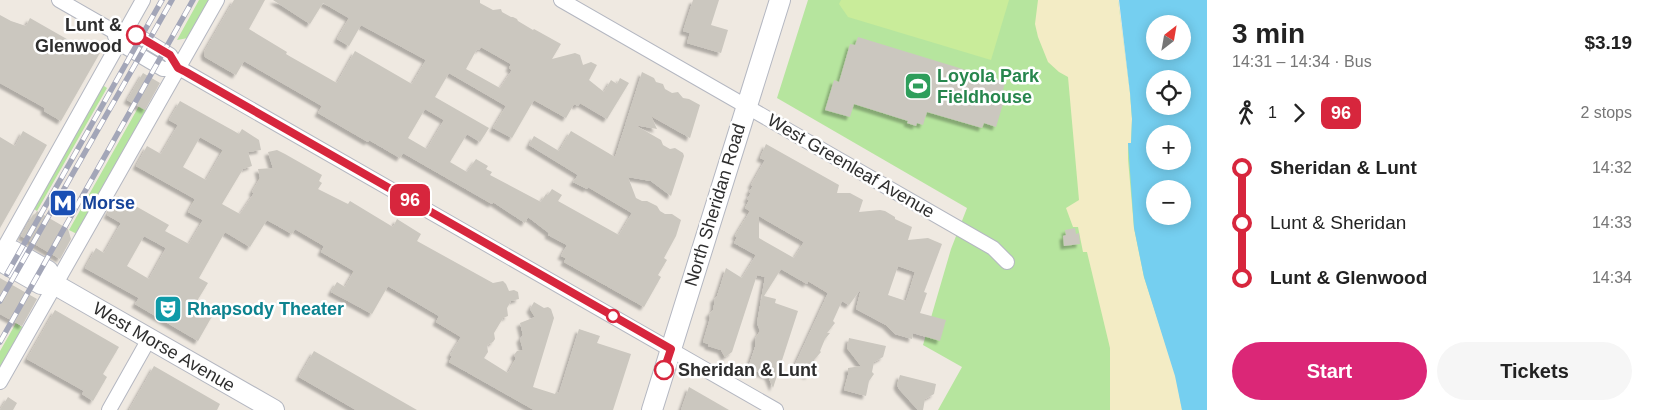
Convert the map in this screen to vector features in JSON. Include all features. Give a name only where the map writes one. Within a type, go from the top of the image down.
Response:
[{"type":"main road","name":"North Sheridan Road","points":[[652,410],[780,0]]},
{"type":"main road","name":"West Morse Avenue","points":[[0,254],[6,264],[40,284],[54,284],[274,410]]},
{"type":"street","points":[[59,0],[119,34],[170,55],[178,68],[776,410]]},
{"type":"street","points":[[0,254],[119,34],[143,0]]},
{"type":"street","points":[[0,382],[217,0]]},
{"type":"street","name":"West Greenleaf Avenue","points":[[561,0],[993,248],[1007,262]]},
{"type":"street","points":[[109,410],[149,339]]},
{"type":"green space","points":[[199,0],[210,0],[188,38],[177,40]]},
{"type":"green space","points":[[808,0],[1118,0],[1130,93],[1146,191],[1146,225],[1152,225],[1182,410],[938,410],[962,367],[923,345],[951,249],[967,208],[777,98]]},
{"type":"green space","points":[[841,0],[1009,0],[991,60],[848,17],[839,4]]},
{"type":"green space","points":[[101,84],[107,88],[37,211],[31,207]]},
{"type":"green space","points":[[139,106],[146,110],[77,234],[69,230]]},
{"type":"green space","points":[[16,323],[24,328],[0,370],[0,351]]},
{"type":"sand","points":[[1038,0],[1118,0],[1132,119],[1131,143],[1128,143],[1128,159],[1134,228],[1144,277],[1176,376],[1182,410],[1110,410],[1110,348],[1087,252],[1083,252],[1078,227],[1073,227],[1066,208],[1079,200],[1068,77],[1048,62],[1038,37],[1035,24]]},
{"type":"water","points":[[1119,0],[1207,0],[1207,410],[1182,410],[1175,376],[1144,277],[1134,228],[1128,143],[1131,143],[1132,119]]},
{"type":"building","points":[[234,0],[265,0],[249,29],[287,52],[286,54],[291,57],[337,83],[355,51],[412,84],[426,60],[361,25],[349,46],[337,39],[349,18],[323,3],[310,24],[273,0],[480,0],[480,3],[493,10],[501,9],[502,12],[561,44],[552,59],[575,53],[580,55],[583,65],[591,62],[597,65],[589,80],[604,92],[611,80],[617,84],[620,78],[629,83],[607,119],[580,103],[578,106],[574,104],[566,118],[534,100],[512,138],[493,128],[506,106],[449,73],[435,97],[489,128],[480,142],[467,134],[450,162],[467,172],[476,159],[488,166],[486,169],[492,172],[490,175],[541,202],[552,189],[562,195],[558,201],[619,235],[632,213],[588,187],[587,189],[573,182],[578,175],[529,145],[534,136],[559,151],[571,131],[615,157],[642,72],[654,78],[656,82],[663,84],[665,89],[672,93],[678,92],[683,98],[700,105],[690,138],[651,116],[657,129],[635,125],[661,140],[663,145],[670,149],[675,148],[683,153],[684,156],[671,196],[651,181],[628,177],[636,198],[647,201],[657,206],[665,214],[672,214],[681,220],[676,236],[664,258],[667,260],[658,275],[661,277],[644,307],[564,262],[566,258],[561,256],[567,245],[548,235],[549,233],[528,217],[525,223],[493,202],[492,204],[403,153],[400,158],[369,140],[368,142],[318,113],[322,106],[244,61],[236,75],[205,57],[204,52]],"holes":[[[481,47],[511,64],[509,68],[512,70],[500,88],[466,69],[477,49],[479,50]],[[425,109],[444,120],[427,149],[408,138]]]},
{"type":"building","points":[[693,0],[719,0],[711,25],[728,30],[721,53],[687,43],[690,33],[683,31]]},
{"type":"building","points":[[0,15],[26,26],[30,18],[79,46],[82,41],[101,51],[61,121],[44,111],[45,108],[0,83]]},
{"type":"building","name":"Loyola Park Fieldhouse","points":[[858,37],[1005,82],[1003,90],[1007,91],[996,127],[984,123],[982,128],[927,112],[923,125],[917,123],[916,126],[907,123],[908,121],[854,104],[850,117],[825,110],[834,80],[839,82],[850,44],[855,45]]},
{"type":"building","points":[[143,73],[160,83],[145,110],[127,100]]},
{"type":"building","points":[[180,101],[239,134],[242,129],[259,140],[261,150],[248,152],[252,166],[243,169],[222,204],[240,214],[254,193],[252,192],[260,178],[258,169],[273,168],[268,152],[277,150],[322,175],[319,181],[322,183],[318,189],[348,204],[350,201],[393,227],[397,219],[421,234],[417,241],[493,283],[503,281],[509,291],[514,290],[518,292],[519,299],[511,301],[507,308],[508,316],[503,318],[494,333],[495,339],[493,342],[487,345],[488,352],[484,358],[508,373],[516,358],[514,355],[517,351],[523,350],[520,339],[523,335],[520,323],[535,317],[530,309],[534,302],[544,308],[548,307],[551,309],[554,318],[533,387],[555,394],[556,392],[559,393],[579,329],[600,336],[597,343],[631,354],[613,410],[534,410],[449,362],[452,356],[450,355],[461,337],[436,322],[439,316],[388,286],[372,314],[331,292],[337,282],[345,287],[354,271],[321,252],[324,246],[295,229],[292,234],[267,220],[250,247],[225,232],[199,278],[208,283],[197,301],[215,311],[198,341],[135,304],[139,298],[85,268],[96,248],[104,253],[121,223],[107,215],[118,196],[169,225],[165,231],[189,244],[203,220],[188,212],[195,199],[136,166],[147,146],[161,154],[178,125],[169,120]],"holes":[[[200,137],[223,150],[206,180],[183,167]],[[144,236],[166,248],[149,279],[127,266]]]},
{"type":"building","points":[[23,131],[47,145],[0,228],[0,137],[15,146]]},
{"type":"building","points":[[766,144],[839,185],[837,193],[850,193],[863,200],[859,212],[885,211],[895,217],[895,219],[912,227],[908,240],[928,238],[942,244],[924,292],[927,293],[920,313],[946,320],[940,341],[913,333],[912,339],[895,334],[886,325],[856,309],[861,289],[849,305],[842,301],[833,321],[835,323],[827,333],[830,333],[825,339],[821,352],[814,360],[816,364],[808,376],[793,369],[828,293],[808,281],[807,284],[781,269],[764,296],[776,299],[775,303],[798,311],[773,388],[768,376],[748,368],[755,347],[755,339],[760,331],[757,323],[765,277],[757,275],[732,352],[725,357],[721,350],[708,346],[708,344],[703,342],[710,318],[709,314],[713,310],[714,299],[717,296],[726,268],[742,278],[756,255],[734,243],[737,237],[735,236],[750,211],[745,208],[751,193],[749,192],[753,186],[751,185],[765,160],[760,158]],"holes":[[[759,216],[804,242],[794,258],[759,238]],[[898,266],[915,272],[906,301],[888,295]]]},
{"type":"building","points":[[37,211],[68,229],[71,239],[60,259],[21,236]]},
{"type":"building","points":[[1075,228],[1076,234],[1079,233],[1080,244],[1064,246],[1063,236],[1066,235],[1065,230]]},
{"type":"building","points":[[0,278],[37,299],[22,326],[0,314]]},
{"type":"building","points":[[55,310],[119,347],[103,374],[107,377],[93,401],[82,394],[84,391],[27,359]]},
{"type":"building","points":[[849,338],[886,346],[883,357],[874,362],[872,372],[874,374],[869,381],[866,396],[844,390],[848,368],[861,366],[847,348]]},
{"type":"building","points":[[314,351],[417,410],[356,410],[299,377]]},
{"type":"building","points":[[154,366],[220,404],[217,410],[129,410]]},
{"type":"building","points":[[900,375],[936,384],[934,394],[925,399],[923,410],[918,410],[899,389],[897,385]]},
{"type":"building","points":[[689,387],[729,410],[681,410]]},
{"type":"building","points":[[8,397],[17,403],[13,410],[0,410]]},
{"type":"railway","points":[[7,274],[162,0]]},
{"type":"railway","points":[[0,301],[172,0]]},
{"type":"railway","points":[[0,342],[193,0]]},
{"type":"bus line","name":"96","points":[[136,35],[170,55],[178,68],[671,349],[664,370]]},
{"type":"place","name":"Lunt & Glenwood","points":[[136,35]]},
{"type":"place","name":"Loyola Park Fieldhouse","points":[[918,86]]},
{"type":"place","name":"Morse","points":[[63,203]]},
{"type":"place","name":"Rhapsody Theater","points":[[168,309]]},
{"type":"place","name":"Sheridan & Lunt","points":[[664,370]]}]
